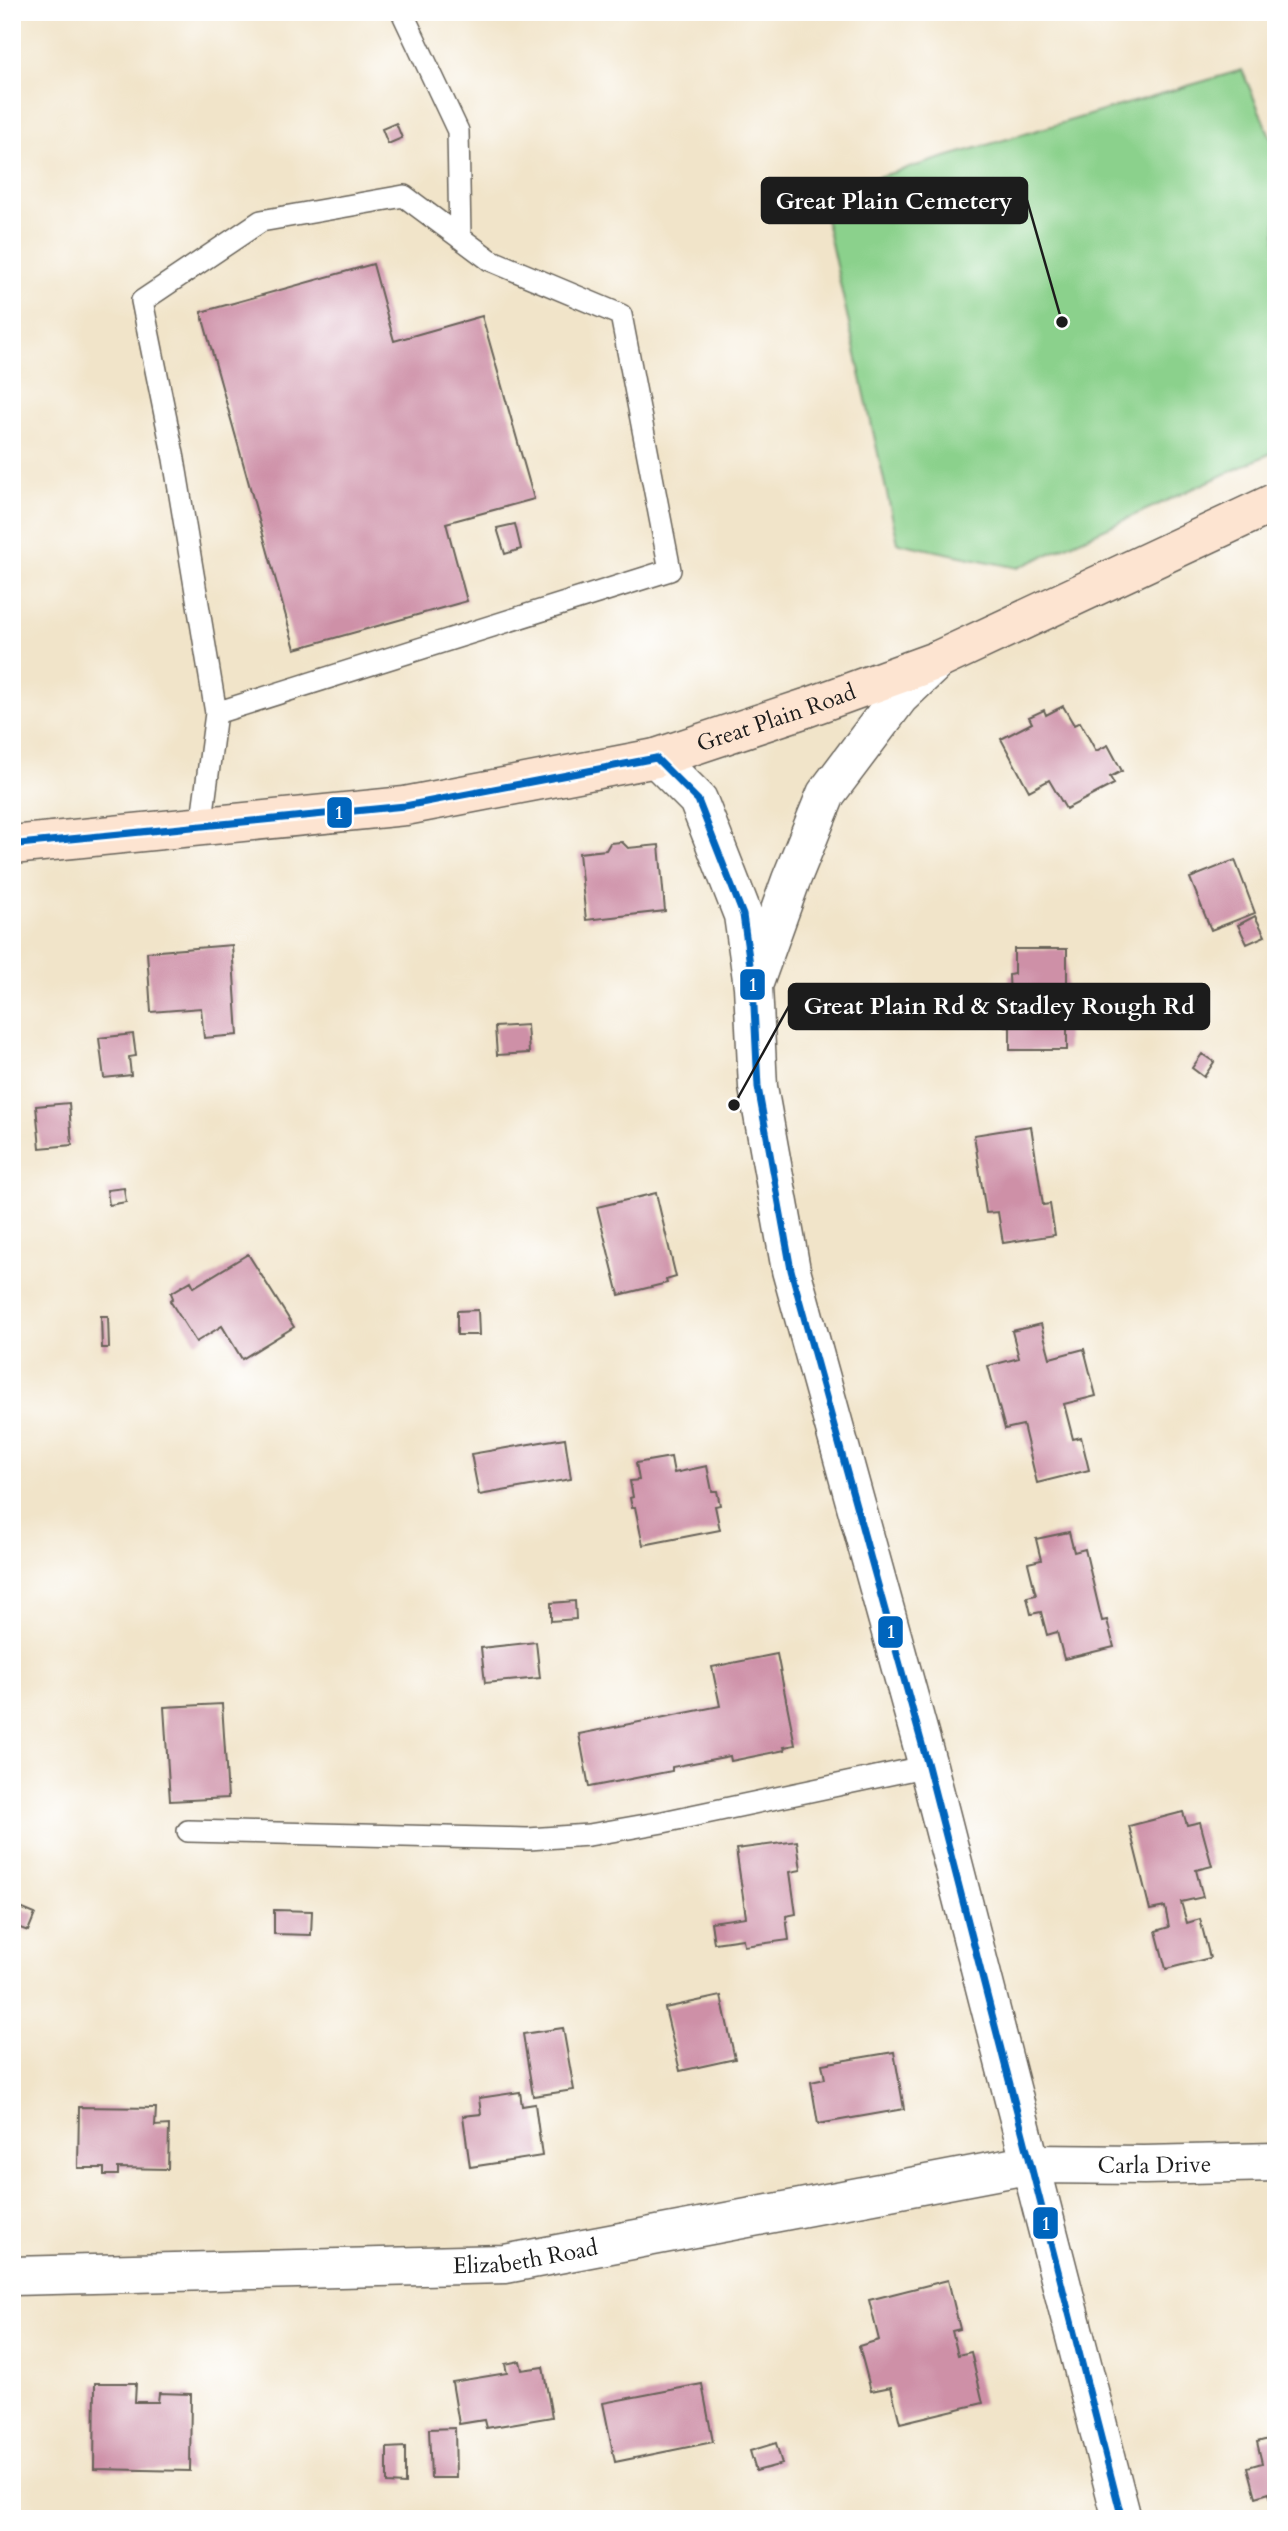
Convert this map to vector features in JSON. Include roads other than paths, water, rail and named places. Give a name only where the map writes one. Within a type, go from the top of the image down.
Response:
[{"type":"main road","name":"Great Plain Road","points":[[656,758],[938,660],[1276,502]]},
{"type":"main road","points":[[15,839],[201,827],[405,806],[656,758]]},
{"type":"street","name":"Great Plain Road","points":[[753,986],[790,880],[826,794],[899,697],[938,660]]},
{"type":"street","name":"Great Plain Road","points":[[656,758],[698,800],[743,915],[753,986],[758,1087],[791,1270],[928,1766],[1122,2519]]},
{"type":"street","name":"Carla Drive","points":[[1032,2164],[1276,2162]]},
{"type":"street","name":"Elizabeth Road","points":[[12,2276],[505,2264],[1032,2164]]},
{"type":"lane","points":[[402,12],[458,131],[460,238]]},
{"type":"lane","points":[[201,827],[216,713],[174,458],[142,301],[261,221],[404,196],[490,260],[621,315],[670,570],[216,713]]},
{"type":"lane","points":[[188,1831],[528,1839],[589,1835],[928,1766]]},
{"type":"place","name":"Great Plain Cemetery","points":[[1062,322]]},
{"type":"place","name":"Great Plain Rd & Stadley Rough Rd","points":[[734,1105]]}]
